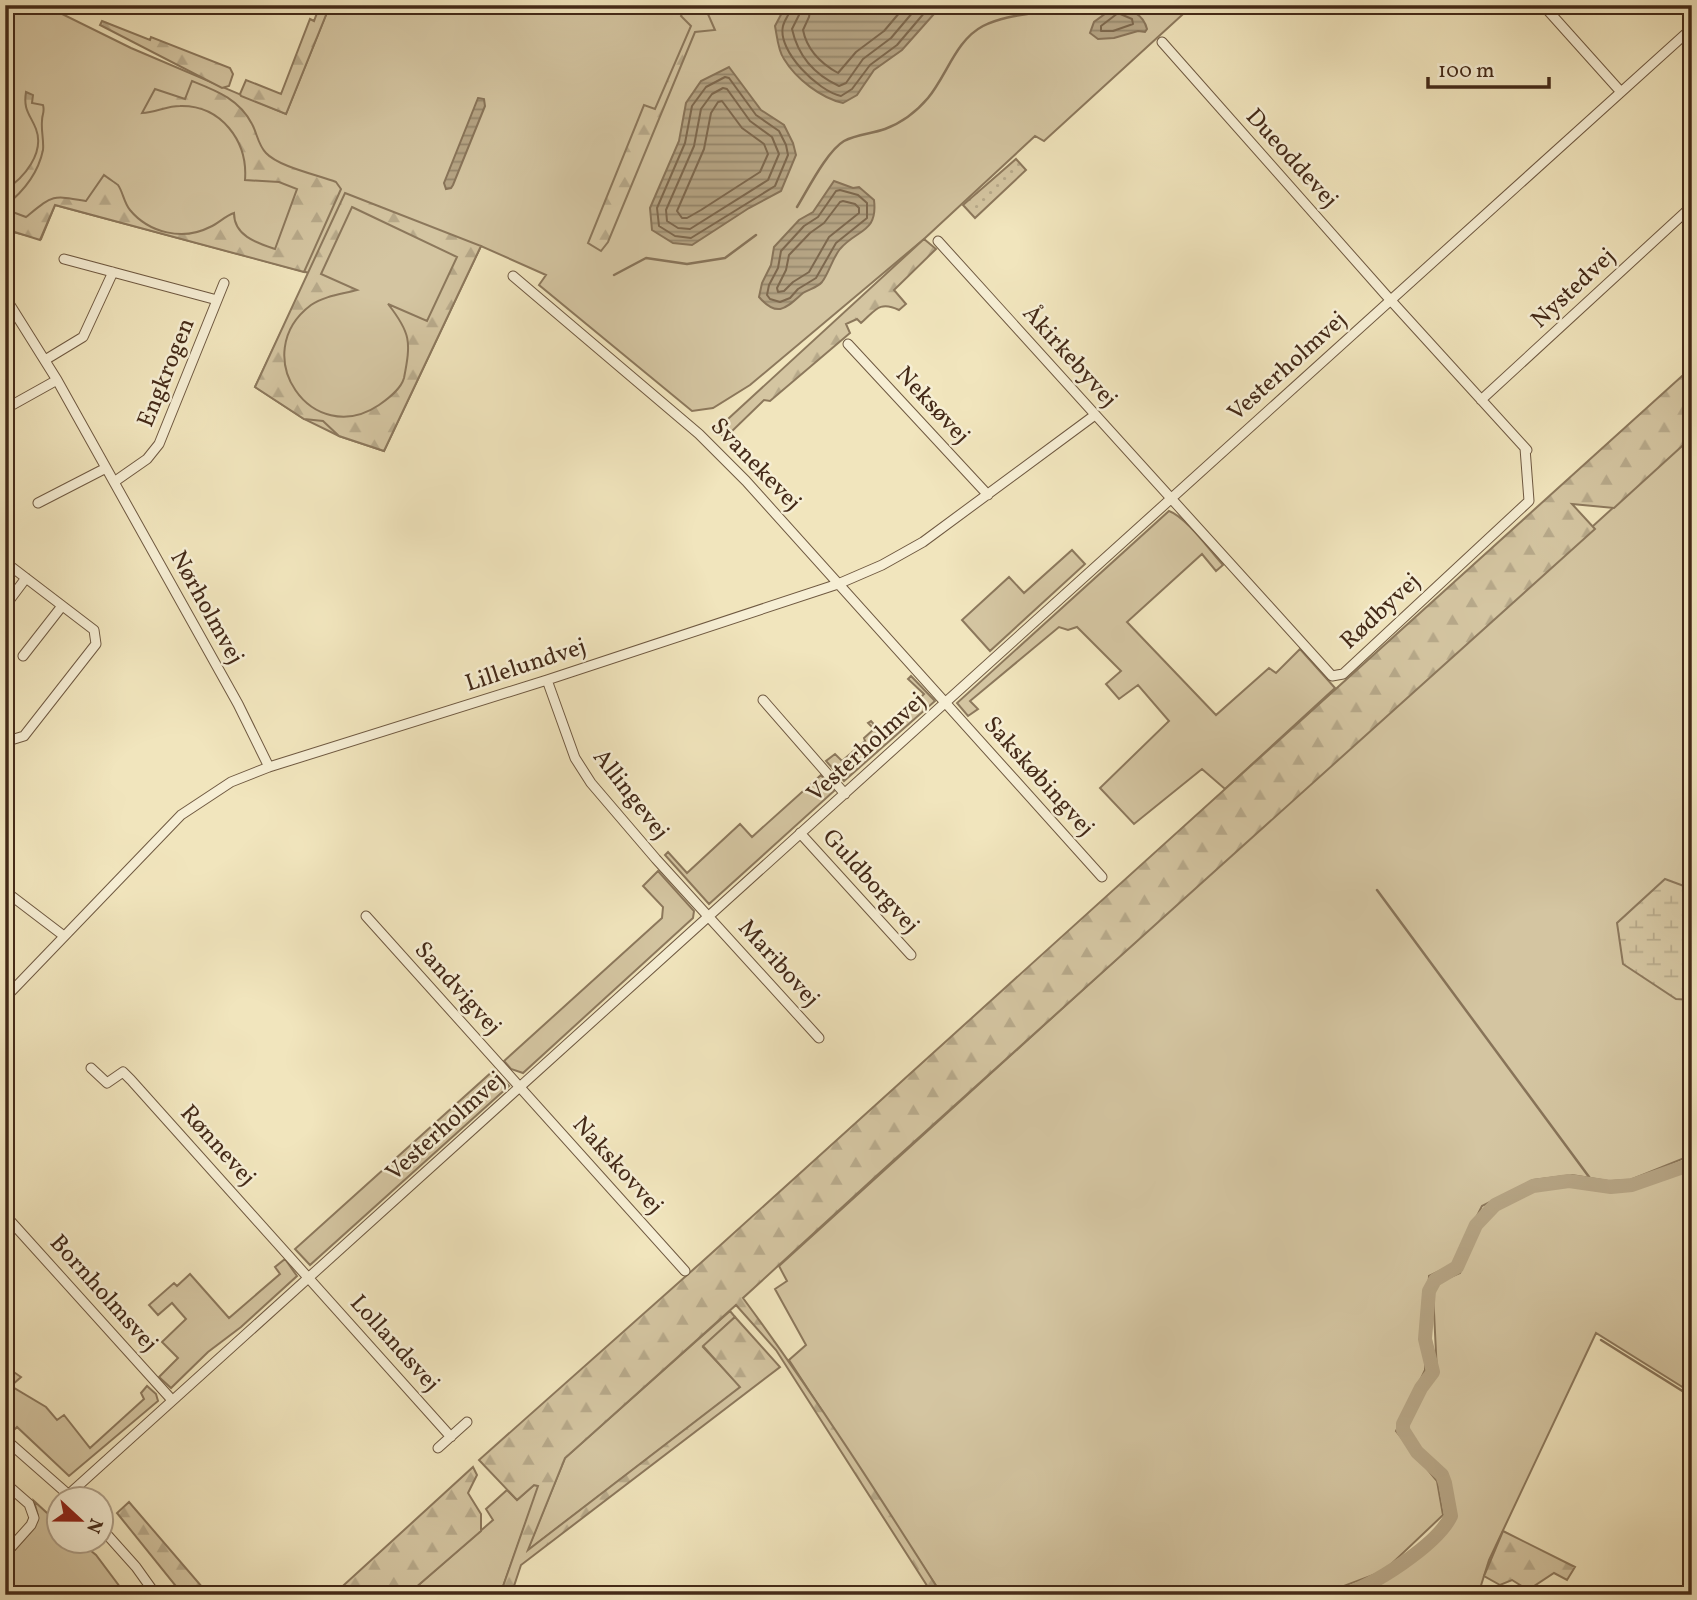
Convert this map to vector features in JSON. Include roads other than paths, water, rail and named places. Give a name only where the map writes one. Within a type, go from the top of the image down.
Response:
[{"type":"street","points":[[1543,5],[1621,92]]},
{"type":"street","name":"Vesterholmvej","points":[[84,1484],[172,1400],[1692,28]]},
{"type":"street","name":"Dueoddevej","points":[[1162,42],[1391,301]]},
{"type":"street","name":"Nystedvej","points":[[1481,400],[1692,206]]},
{"type":"street","name":"Åkirkebyvej","points":[[938,241],[1171,499]]},
{"type":"street","name":"Engkrogen","points":[[64,259],[217,300]]},
{"type":"street","points":[[45,360],[83,337],[113,272]]},
{"type":"street","name":"Svanekevej","points":[[513,276],[699,433],[746,481],[946,703]]},
{"type":"street","name":"Engkrogen","points":[[114,482],[147,459],[159,444],[225,283]]},
{"type":"street","name":"Nørholmvej","points":[[5,297],[57,380],[238,704],[269,767]]},
{"type":"street","points":[[1391,301],[1481,400]]},
{"type":"street","name":"Neksøvej","points":[[848,344],[988,495]]},
{"type":"street","points":[[5,409],[57,380]]},
{"type":"street","name":"Rødbyvej","points":[[1171,499],[1332,676],[1343,674],[1529,501],[1528,451],[1481,400]]},
{"type":"street","name":"Lillelundvej","points":[[5,998],[181,815],[231,782],[269,767],[547,680],[838,584],[923,542],[1095,415]]},
{"type":"street","points":[[38,503],[106,468]]},
{"type":"street","points":[[5,562],[94,630],[96,644],[24,736],[11,740],[5,735]]},
{"type":"street","points":[[5,606],[26,578]]},
{"type":"street","points":[[23,656],[62,606]]},
{"type":"street","name":"Allingevej","points":[[547,680],[575,758],[591,783],[709,917]]},
{"type":"street","points":[[763,700],[845,794]]},
{"type":"street","name":"Sakskøbingvej","points":[[946,703],[1102,877]]},
{"type":"street","name":"Guldborgvej","points":[[800,834],[911,956]]},
{"type":"street","points":[[5,891],[64,936]]},
{"type":"street","name":"Sandvigvej","points":[[366,916],[520,1087]]},
{"type":"street","name":"Maribovej","points":[[709,917],[819,1038]]},
{"type":"street","name":"Rønnevej","points":[[91,1068],[107,1083],[123,1072],[308,1277]]},
{"type":"street","name":"Nakskovvej","points":[[520,1087],[685,1271]]},
{"type":"street","name":"Bornholmsvej","points":[[5,1215],[172,1400]]},
{"type":"street","name":"Lollandsvej","points":[[308,1277],[451,1437]]},
{"type":"street","points":[[438,1448],[467,1422]]},
{"type":"street","points":[[5,1439],[55,1484]]},
{"type":"street","points":[[5,1483],[29,1504],[34,1518],[32,1525],[5,1554]]},
{"type":"street","points":[[116,1546],[156,1595]]},
{"type":"water","points":[[942,5],[902,50],[874,70],[857,95],[843,103],[810,87],[795,74],[782,56],[775,26],[785,7]]},
{"type":"water","points":[[1113,8],[1130,10],[1139,15],[1147,29],[1145,32],[1098,39],[1090,33],[1094,22]]},
{"type":"water","points":[[729,67],[761,110],[784,125],[796,155],[781,191],[692,245],[673,243],[652,230],[650,208],[679,141],[686,103],[701,81]]},
{"type":"water","points":[[478,98],[484,99],[485,106],[453,185],[446,189],[444,183]]},
{"type":"water","points":[[834,181],[853,188],[859,187],[874,200],[873,219],[840,249],[820,284],[787,306],[772,308],[759,297],[762,283],[771,265],[774,247],[799,220],[813,212]]},
{"type":"waterway","points":[[797,207],[818,171],[844,141],[891,126],[924,103],[959,49],[974,32],[994,21],[1072,5]]},
{"type":"waterway","points":[[614,275],[646,258],[687,264],[725,258],[756,235]]},
{"type":"waterway","points":[[1377,890],[1595,1185]]},
{"type":"waterway","points":[[1341,1595],[1386,1574],[1418,1552],[1444,1527],[1451,1516],[1442,1475],[1417,1452],[1403,1430],[1403,1424],[1421,1388],[1433,1372],[1425,1339],[1429,1291],[1435,1280],[1457,1267],[1476,1225],[1495,1205],[1533,1186],[1569,1181],[1611,1187],[1632,1185],[1692,1164]]},
{"type":"waterway","points":[[1601,1340],[1692,1397]]}]
